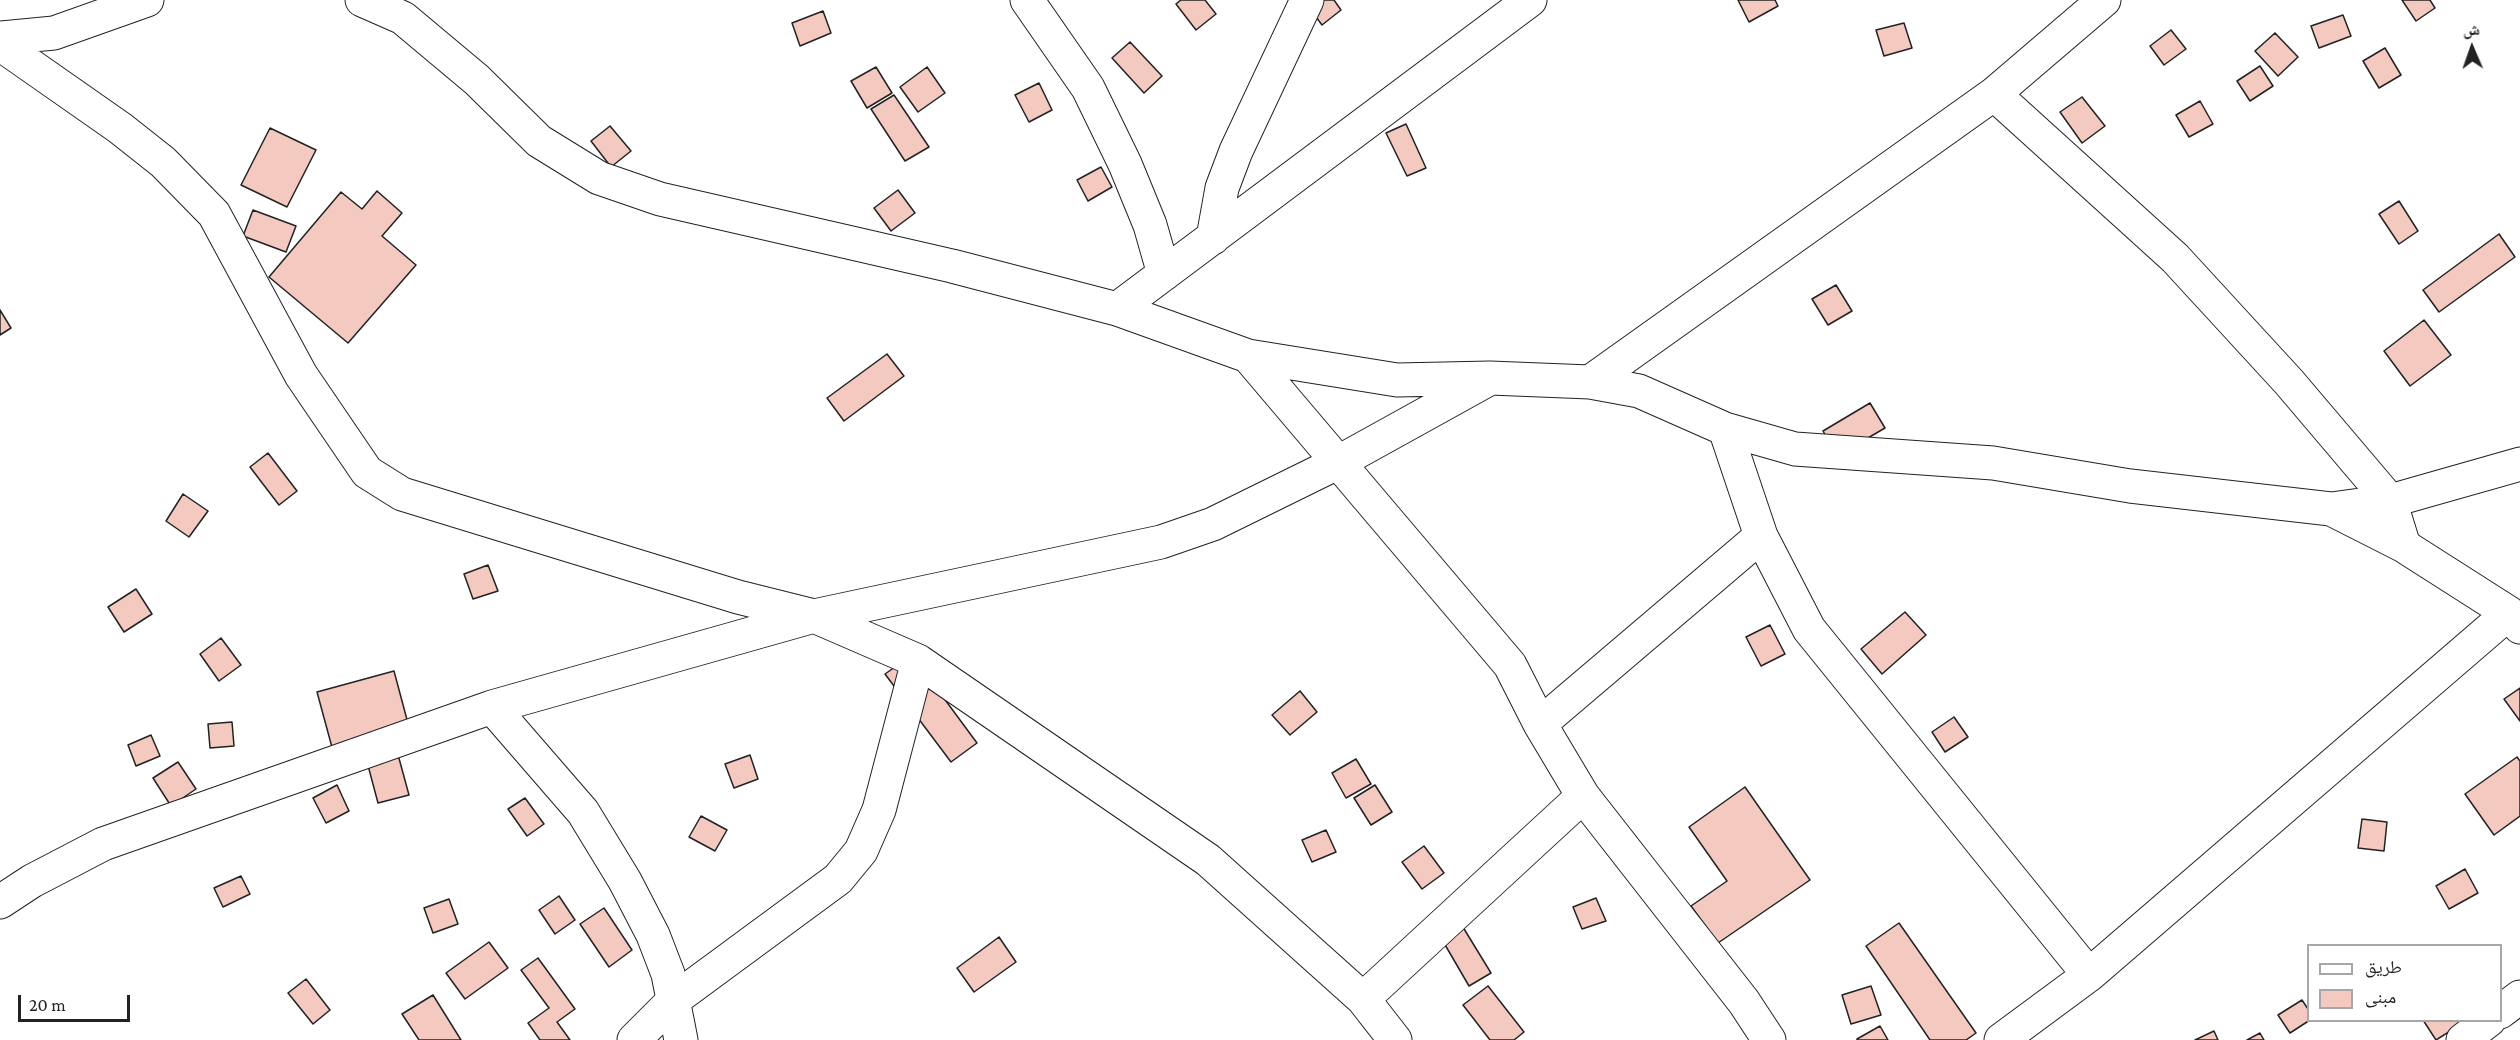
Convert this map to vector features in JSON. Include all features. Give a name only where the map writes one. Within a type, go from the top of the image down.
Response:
[{"type":"street","points":[[0,38],[54,33],[147,0]]},
{"type":"street","points":[[362,0],[403,18],[477,80],[539,141],[599,178],[660,199],[952,266],[1117,309],[1248,356],[1397,380],[1490,378],[1590,382],[1639,391],[1725,429],[1795,449],[1993,463],[2130,486],[2331,509],[2390,501],[2520,464]]},
{"type":"street","points":[[1027,0],[1088,88],[1121,154],[1149,225],[1164,274]]},
{"type":"street","points":[[1213,238],[1222,188],[1236,151],[1307,0]]},
{"type":"street","points":[[1117,309],[1530,0]]},
{"type":"street","points":[[1590,382],[1995,93],[2104,0]]},
{"type":"street","points":[[0,44],[120,128],[163,162],[214,214],[302,375],[367,472],[402,494],[727,594],[814,616],[918,661],[1208,860],[1363,999],[1395,1040]]},
{"type":"street","points":[[1995,93],[2175,258],[2289,382],[2390,501],[2404,546]]},
{"type":"street","points":[[1248,356],[1510,665],[1540,723],[1583,796],[1744,1002],[1769,1040]]},
{"type":"street","points":[[0,902],[32,881],[103,844],[492,707],[814,616],[1161,542],[1213,524],[1337,463],[1490,378]]},
{"type":"street","points":[[1725,429],[1761,536],[1809,629],[2089,975]]},
{"type":"street","points":[[2001,1040],[2089,975],[2514,620],[2404,546],[2331,509]]},
{"type":"street","points":[[1540,723],[1761,536]]},
{"type":"street","points":[[634,1040],[675,999],[838,879],[861,851],[879,810],[918,661]]},
{"type":"street","points":[[492,707],[589,822],[625,881],[652,935],[675,999],[681,1040]]},
{"type":"street","points":[[1363,999],[1583,796]]},
{"type":"street","points":[[2502,1010],[2520,997]]},
{"type":"street","points":[[2463,1040],[2486,1022]]},
{"type":"building","points":[[1181,0],[1205,0],[1216,14],[1196,30],[1176,4]]},
{"type":"building","points":[[1334,0],[1341,10],[1322,25],[1305,2]]},
{"type":"building","points":[[1738,0],[1775,0],[1778,6],[1749,22]]},
{"type":"building","points":[[2402,0],[2430,0],[2435,8],[2416,21]]},
{"type":"building","points":[[823,11],[831,33],[800,46],[792,23]]},
{"type":"building","points":[[2343,15],[2351,36],[2319,48],[2311,26]]},
{"type":"building","points":[[1904,23],[1912,48],[1884,56],[1876,30]]},
{"type":"building","points":[[2171,30],[2186,49],[2164,65],[2150,46]]},
{"type":"building","points":[[2275,33],[2298,57],[2278,76],[2255,51]]},
{"type":"building","points":[[1130,42],[1162,76],[1144,93],[1112,58]]},
{"type":"building","points":[[2385,48],[2401,75],[2379,88],[2363,61]]},
{"type":"building","points":[[2260,66],[2273,86],[2250,101],[2237,81]]},
{"type":"building","points":[[876,67],[892,93],[867,108],[851,81]]},
{"type":"building","points":[[927,67],[945,93],[918,112],[900,87]]},
{"type":"building","points":[[1039,83],[1052,110],[1029,122],[1015,95]]},
{"type":"building","points":[[894,95],[929,147],[905,161],[871,109]]},
{"type":"building","points":[[2082,97],[2105,126],[2082,143],[2060,112]]},
{"type":"building","points":[[2200,101],[2213,124],[2189,137],[2176,115]]},
{"type":"building","points":[[1406,124],[1426,168],[1407,176],[1386,133]]},
{"type":"building","points":[[610,126],[631,151],[611,167],[591,141]]},
{"type":"building","points":[[270,128],[316,150],[287,207],[241,185]]},
{"type":"building","points":[[1101,167],[1112,187],[1088,201],[1077,180]]},
{"type":"building","points":[[898,190],[915,213],[891,231],[874,208]]},
{"type":"building","points":[[377,191],[402,213],[382,236],[416,265],[348,343],[269,277],[341,192],[362,209]]},
{"type":"building","points":[[2399,201],[2418,231],[2399,244],[2379,214]]},
{"type":"building","points":[[253,210],[296,226],[286,252],[243,236]]},
{"type":"building","points":[[2499,234],[2515,257],[2439,312],[2423,290]]},
{"type":"building","points":[[1836,285],[1852,311],[1828,325],[1812,299]]},
{"type":"building","points":[[0,310],[11,328],[0,335]]},
{"type":"building","points":[[2424,320],[2451,355],[2410,386],[2384,351]]},
{"type":"building","points":[[887,354],[904,376],[844,421],[827,398]]},
{"type":"building","points":[[1870,403],[1885,428],[1837,456],[1823,431]]},
{"type":"building","points":[[268,453],[297,491],[279,505],[250,467]]},
{"type":"building","points":[[183,494],[208,511],[189,537],[166,521]]},
{"type":"building","points":[[488,565],[498,591],[473,599],[464,574]]},
{"type":"building","points":[[136,589],[152,614],[124,632],[108,607]]},
{"type":"building","points":[[1905,612],[1926,635],[1882,674],[1861,649]]},
{"type":"building","points":[[1770,625],[1785,654],[1761,666],[1746,637]]},
{"type":"building","points":[[221,638],[241,665],[219,681],[200,654]]},
{"type":"building","points":[[912,655],[977,743],[951,762],[885,674]]},
{"type":"building","points":[[394,671],[414,746],[397,751],[409,795],[378,803],[362,743],[333,751],[317,692]]},
{"type":"building","points":[[2520,688],[2520,721],[2504,699]]},
{"type":"building","points":[[1300,691],[1317,712],[1290,735],[1272,715]]},
{"type":"building","points":[[1954,717],[1968,737],[1945,752],[1932,732]]},
{"type":"building","points":[[232,722],[234,746],[210,748],[208,724]]},
{"type":"building","points":[[151,735],[160,756],[136,766],[128,745]]},
{"type":"building","points":[[750,755],[758,779],[734,788],[725,764]]},
{"type":"building","points":[[2517,757],[2520,761],[2520,816],[2494,835],[2465,794]]},
{"type":"building","points":[[1356,759],[1371,784],[1346,798],[1332,773]]},
{"type":"building","points":[[178,762],[196,789],[171,806],[153,778]]},
{"type":"building","points":[[337,785],[349,811],[326,823],[313,798]]},
{"type":"building","points":[[1375,785],[1392,812],[1371,825],[1354,798]]},
{"type":"building","points":[[1745,787],[1810,880],[1718,943],[1691,906],[1727,881],[1689,827]]},
{"type":"building","points":[[525,798],[544,824],[527,836],[508,809]]},
{"type":"building","points":[[701,816],[727,830],[715,851],[689,837]]},
{"type":"building","points":[[2362,819],[2387,822],[2384,851],[2358,848]]},
{"type":"building","points":[[1326,830],[1336,852],[1312,862],[1302,840]]},
{"type":"building","points":[[1424,846],[1444,873],[1422,889],[1402,862]]},
{"type":"building","points":[[2465,869],[2478,893],[2449,909],[2436,886]]},
{"type":"building","points":[[241,876],[250,894],[223,907],[214,888]]},
{"type":"building","points":[[559,896],[575,920],[555,934],[539,910]]},
{"type":"building","points":[[1596,898],[1606,921],[1582,929],[1573,907]]},
{"type":"building","points":[[449,899],[458,924],[433,933],[424,908]]},
{"type":"building","points":[[604,908],[632,950],[609,967],[580,924]]},
{"type":"building","points":[[1458,919],[1491,973],[1469,986],[1437,931]]},
{"type":"building","points":[[1899,923],[1976,1033],[1966,1040],[1930,1040],[1866,946]]},
{"type":"building","points":[[999,937],[1016,962],[974,992],[957,968]]},
{"type":"building","points":[[489,942],[508,968],[465,999],[446,973]]},
{"type":"building","points":[[538,958],[575,1009],[557,1022],[570,1040],[540,1040],[528,1023],[549,1008],[521,970]]},
{"type":"building","points":[[306,979],[330,1010],[313,1024],[288,993]]},
{"type":"building","points":[[1488,986],[1524,1032],[1514,1040],[1490,1040],[1463,1005]]},
{"type":"building","points":[[1871,986],[1881,1015],[1851,1024],[1842,995]]},
{"type":"building","points":[[433,995],[461,1040],[419,1040],[402,1014]]},
{"type":"building","points":[[2302,1000],[2307,1008],[2307,1022],[2290,1033],[2278,1015]]},
{"type":"building","points":[[2424,1022],[2465,1022],[2436,1040]]},
{"type":"building","points":[[1880,1026],[1888,1040],[1857,1040],[1857,1039]]},
{"type":"building","points":[[2214,1031],[2218,1040],[2195,1040]]},
{"type":"building","points":[[2260,1033],[2264,1040],[2247,1040]]}]
